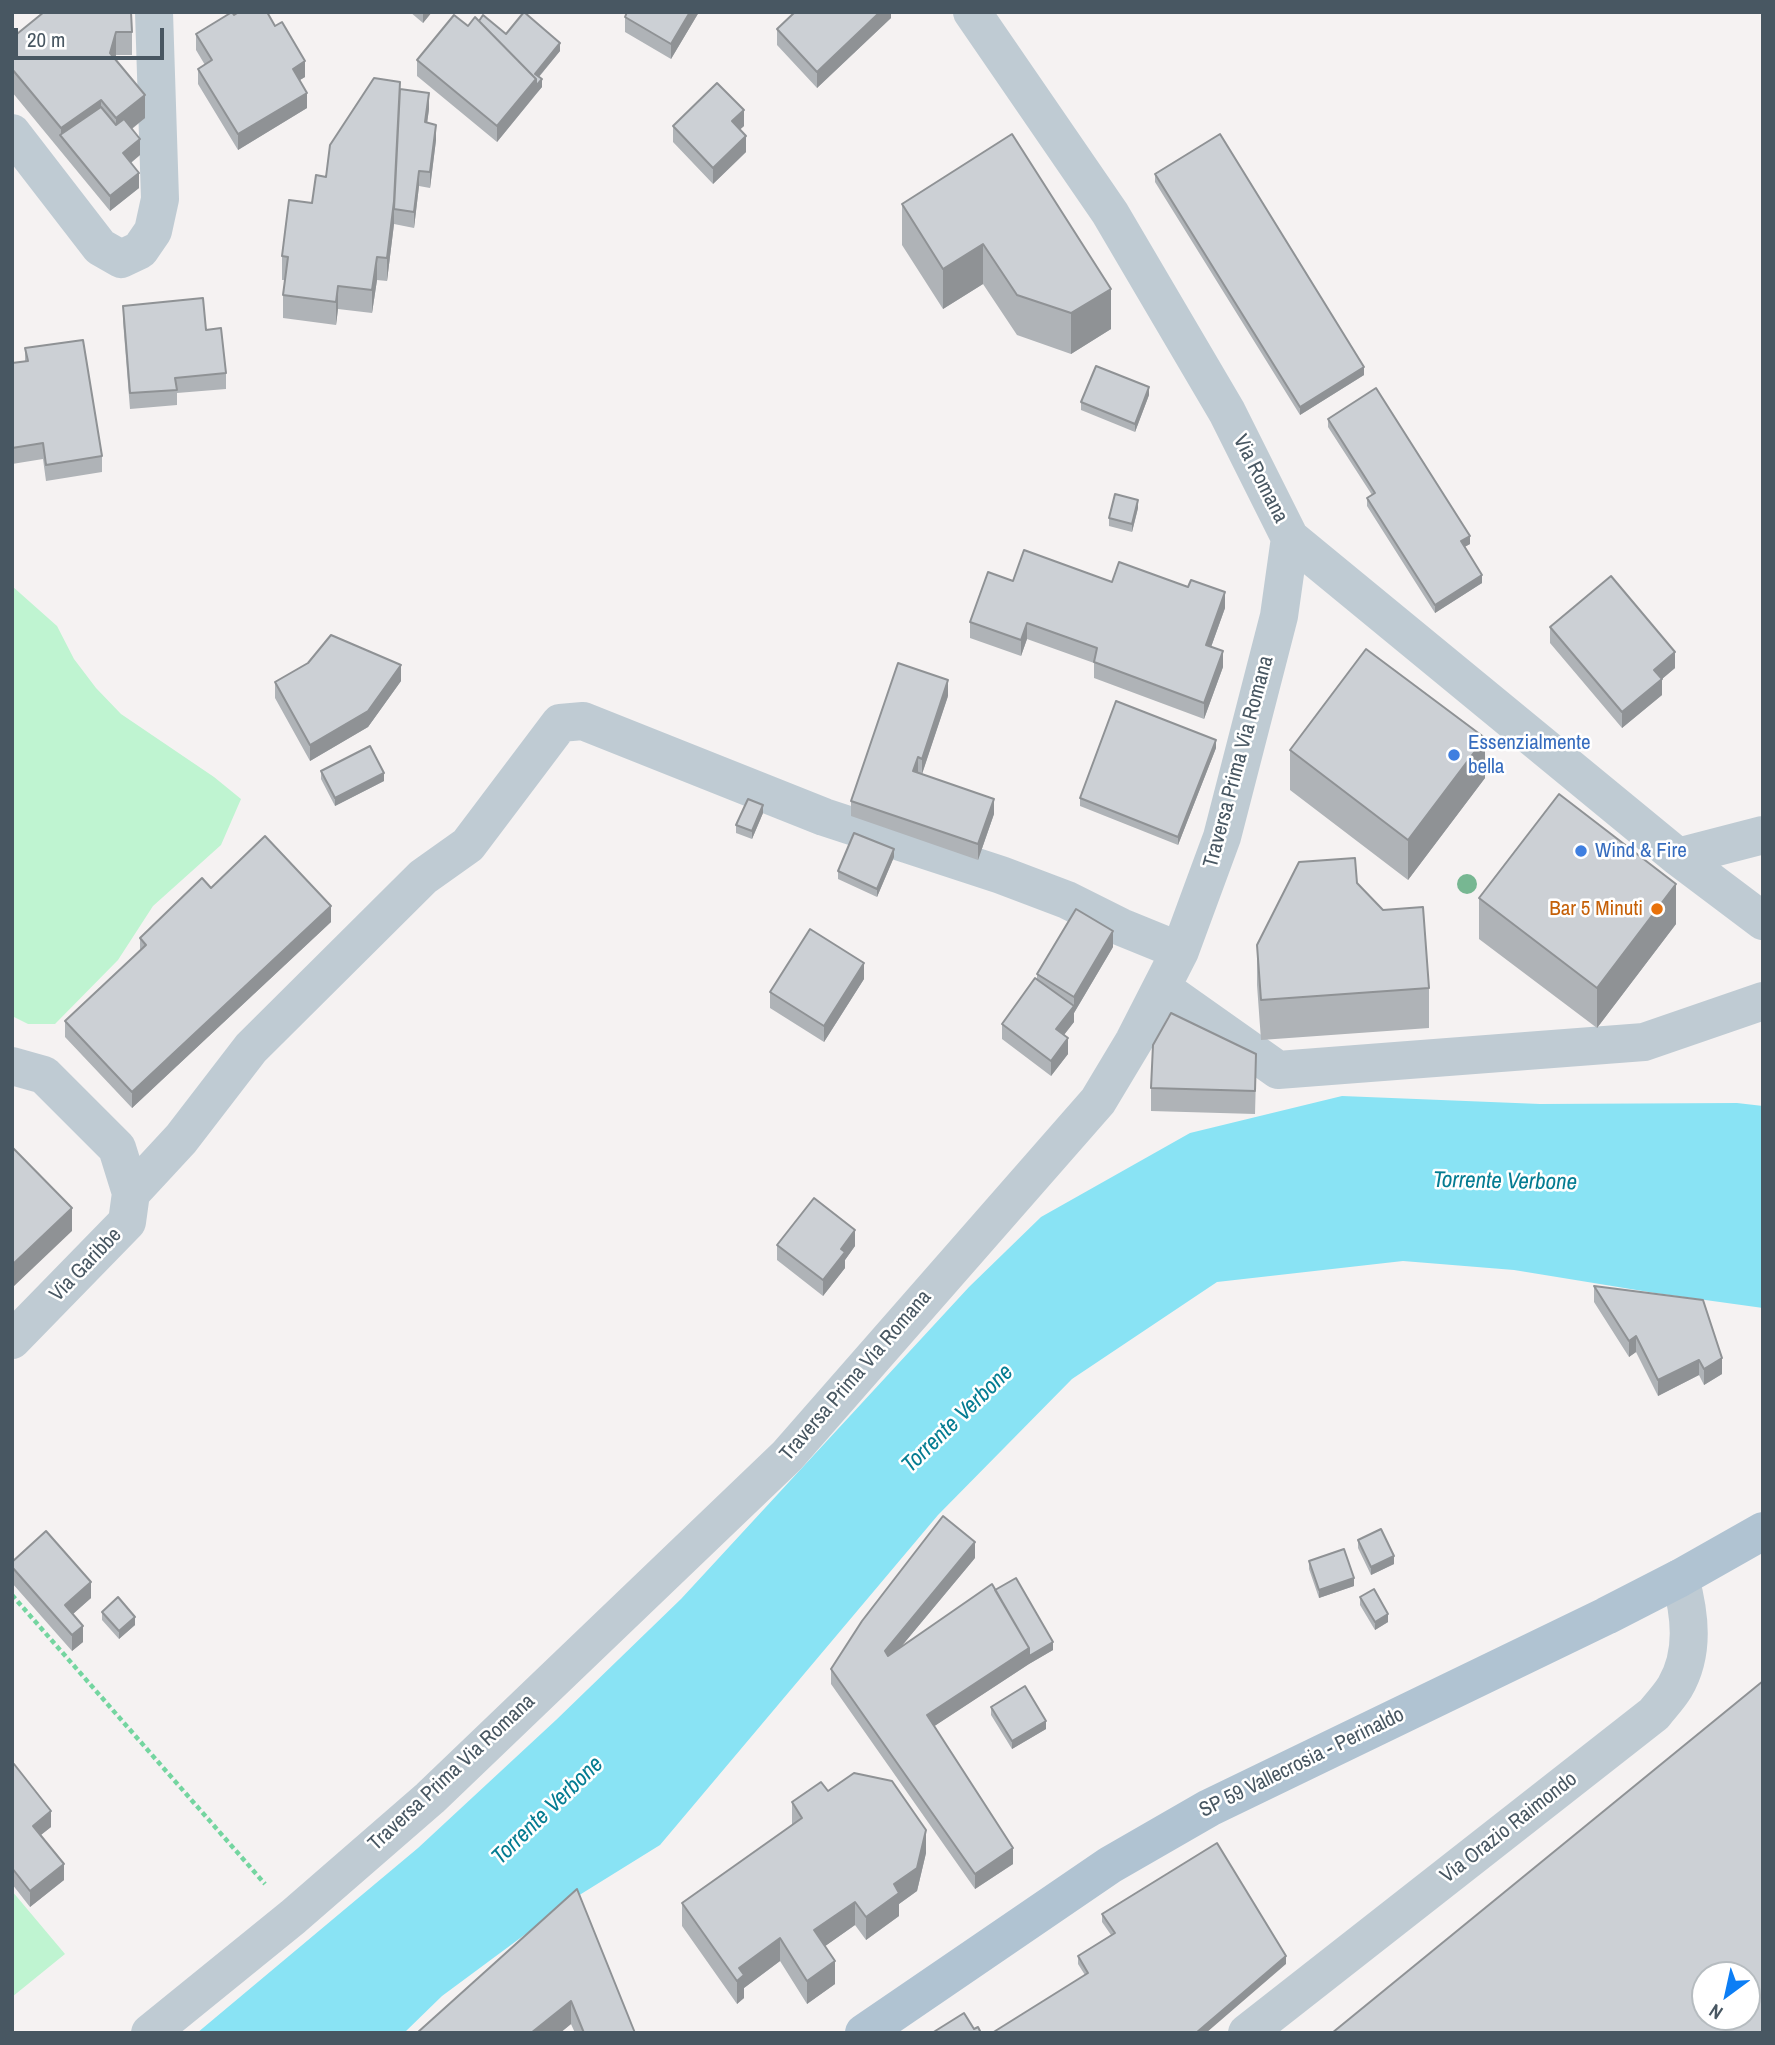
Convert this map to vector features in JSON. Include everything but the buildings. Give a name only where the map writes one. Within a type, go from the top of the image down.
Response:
[{"type":"main road","name":"SP 59 Vallecrosia - Perinaldo","points":[[864,2033],[1110,1866],[1209,1808],[1605,1616],[1763,1531]]},
{"type":"street","points":[[12,133],[100,247],[121,259],[140,250],[153,231],[160,199],[154,12]]},
{"type":"street","name":"Via Romana","points":[[972,12],[1110,214],[1227,412],[1290,538],[1678,857],[1763,921]]},
{"type":"street","name":"Traversa Prima Via Romana","points":[[150,2033],[293,1917],[430,1798],[788,1455],[1098,1101],[1134,1041],[1180,951],[1225,824],[1279,616],[1290,538]]},
{"type":"street","points":[[12,1066],[44,1075],[117,1148],[131,1193],[181,1139],[251,1048],[423,877],[468,845],[560,723],[583,721],[824,817],[1001,875],[1067,900],[1121,927],[1180,951]]},
{"type":"street","points":[[1678,857],[1763,835]]},
{"type":"street","points":[[1162,988],[1278,1070],[1644,1042],[1763,1001]]},
{"type":"street","name":"Via Garibbe","points":[[12,1340],[127,1222],[131,1193]]},
{"type":"street","name":"Via Orazio Raimondo","points":[[1247,2033],[1654,1714],[1675,1687],[1686,1663],[1688,1606],[1680,1578]]},
{"type":"path","points":[[12,1595],[293,1917]]},
{"type":"green space","points":[[12,586],[57,626],[74,659],[96,688],[121,714],[214,777],[241,799],[221,845],[153,906],[118,960],[55,1024],[28,1024],[12,1016]]},
{"type":"green space","points":[[12,1891],[65,1954],[12,1997]]},
{"type":"water","name":"Torrente Verbone","points":[[1342,1096],[1540,1104],[1737,1103],[1763,1106],[1763,1308],[1514,1270],[1403,1261],[1217,1282],[1072,1379],[938,1515],[660,1845],[573,1899],[442,1996],[404,2033],[197,2033],[418,1848],[556,1720],[681,1599],[969,1287],[1041,1217],[1190,1133]]},
{"type":"place","name":"Essenzialmente bella","points":[[1454,755]]},
{"type":"place","name":"Wind & Fire","points":[[1581,851]]},
{"type":"place","name":"Bar 5 Minuti","points":[[1657,909]]}]
